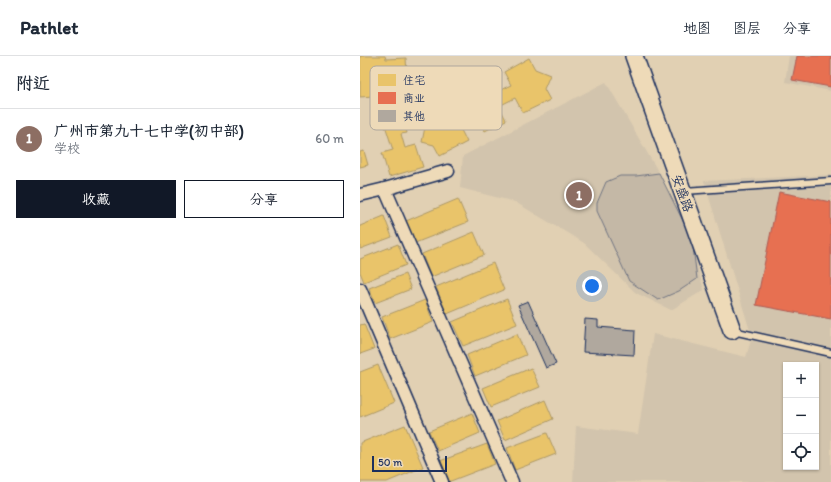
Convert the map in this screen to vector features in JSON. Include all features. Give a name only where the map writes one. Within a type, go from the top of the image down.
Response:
[{"type":"street","name":"安盛路","points":[[634,56],[732,330]]},
{"type":"street","points":[[360,195],[448,171]]},
{"type":"street","points":[[386,189],[512,482]]},
{"type":"street","points":[[360,288],[442,482]]},
{"type":"lane","points":[[682,191],[831,181]]},
{"type":"lane","points":[[732,330],[831,353]]},
{"type":"shaded area","points":[[789,56],[831,56],[831,91],[785,82]]},
{"type":"shaded area","points":[[606,82],[659,173],[687,230],[704,290],[671,310],[636,293],[584,243],[515,202],[460,188],[463,156]]},
{"type":"shaded area","points":[[659,173],[692,239],[697,279],[679,291],[658,300],[629,281],[597,211],[597,203],[606,182],[620,176],[636,176]]},
{"type":"shaded area","points":[[831,175],[831,482],[573,482],[576,426],[638,434],[653,334],[746,357],[752,337],[704,181]]},
{"type":"building: 住宅","points":[[360,56],[385,56],[386,59],[406,58],[406,66],[370,66],[370,96],[360,97]]},
{"type":"building: 住宅","points":[[529,58],[535,69],[550,75],[544,89],[550,100],[523,113],[515,98],[502,104],[502,89],[511,85],[504,72]]},
{"type":"building: 住宅","points":[[502,112],[506,120],[502,122]]},
{"type":"building: 住宅","points":[[387,130],[406,130],[407,133],[401,134],[405,148],[416,145],[423,167],[389,177],[382,153],[393,150]]},
{"type":"building: 住宅","points":[[424,130],[461,130],[467,142],[440,156],[434,145],[422,142]]},
{"type":"building: 住宅","points":[[364,151],[368,165],[360,167],[360,152]]},
{"type":"building: 住宅","points":[[458,199],[468,222],[415,243],[406,221]]},
{"type":"building: 住宅","points":[[384,216],[392,237],[360,249],[360,226]]},
{"type":"building: 住宅","points":[[474,232],[484,255],[431,277],[422,254]]},
{"type":"building: 住宅","points":[[398,244],[406,265],[364,282],[360,272],[360,259]]},
{"type":"building: 住宅","points":[[493,263],[504,290],[447,314],[436,287]]},
{"type":"building: 住宅","points":[[405,274],[411,289],[375,303],[369,288]]},
{"type":"building: 住宅","points":[[507,299],[517,324],[463,346],[452,322]]},
{"type":"building: 住宅","points":[[425,300],[433,322],[390,339],[382,317]]},
{"type":"building: 住宅","points":[[364,324],[374,349],[360,354],[360,325]]},
{"type":"building: 住宅","points":[[517,334],[526,355],[475,376],[467,355]]},
{"type":"building: 住宅","points":[[378,365],[394,403],[360,417],[360,372]]},
{"type":"building: 住宅","points":[[531,368],[540,387],[491,407],[483,388]]},
{"type":"building: 住宅","points":[[545,400],[553,419],[505,440],[497,421]]},
{"type":"building: 住宅","points":[[472,413],[480,433],[438,451],[429,431]]},
{"type":"building: 住宅","points":[[405,425],[423,467],[387,482],[360,482],[360,443]]},
{"type":"building: 住宅","points":[[547,433],[556,454],[515,470],[507,448]]},
{"type":"building: 住宅","points":[[487,444],[495,464],[448,482],[440,461]]},
{"type":"building: 商业","points":[[797,56],[831,56],[831,87],[792,80]]},
{"type":"building: 商业","points":[[779,192],[831,202],[831,319],[756,305]]},
{"type":"building: 其他","points":[[528,301],[556,364],[546,368],[518,305]]},
{"type":"building: 其他","points":[[585,319],[598,320],[598,327],[635,330],[634,355],[583,352]]},
{"type":"place","name":"广州市第九十七中学(初中部)","points":[[579,195]]}]
